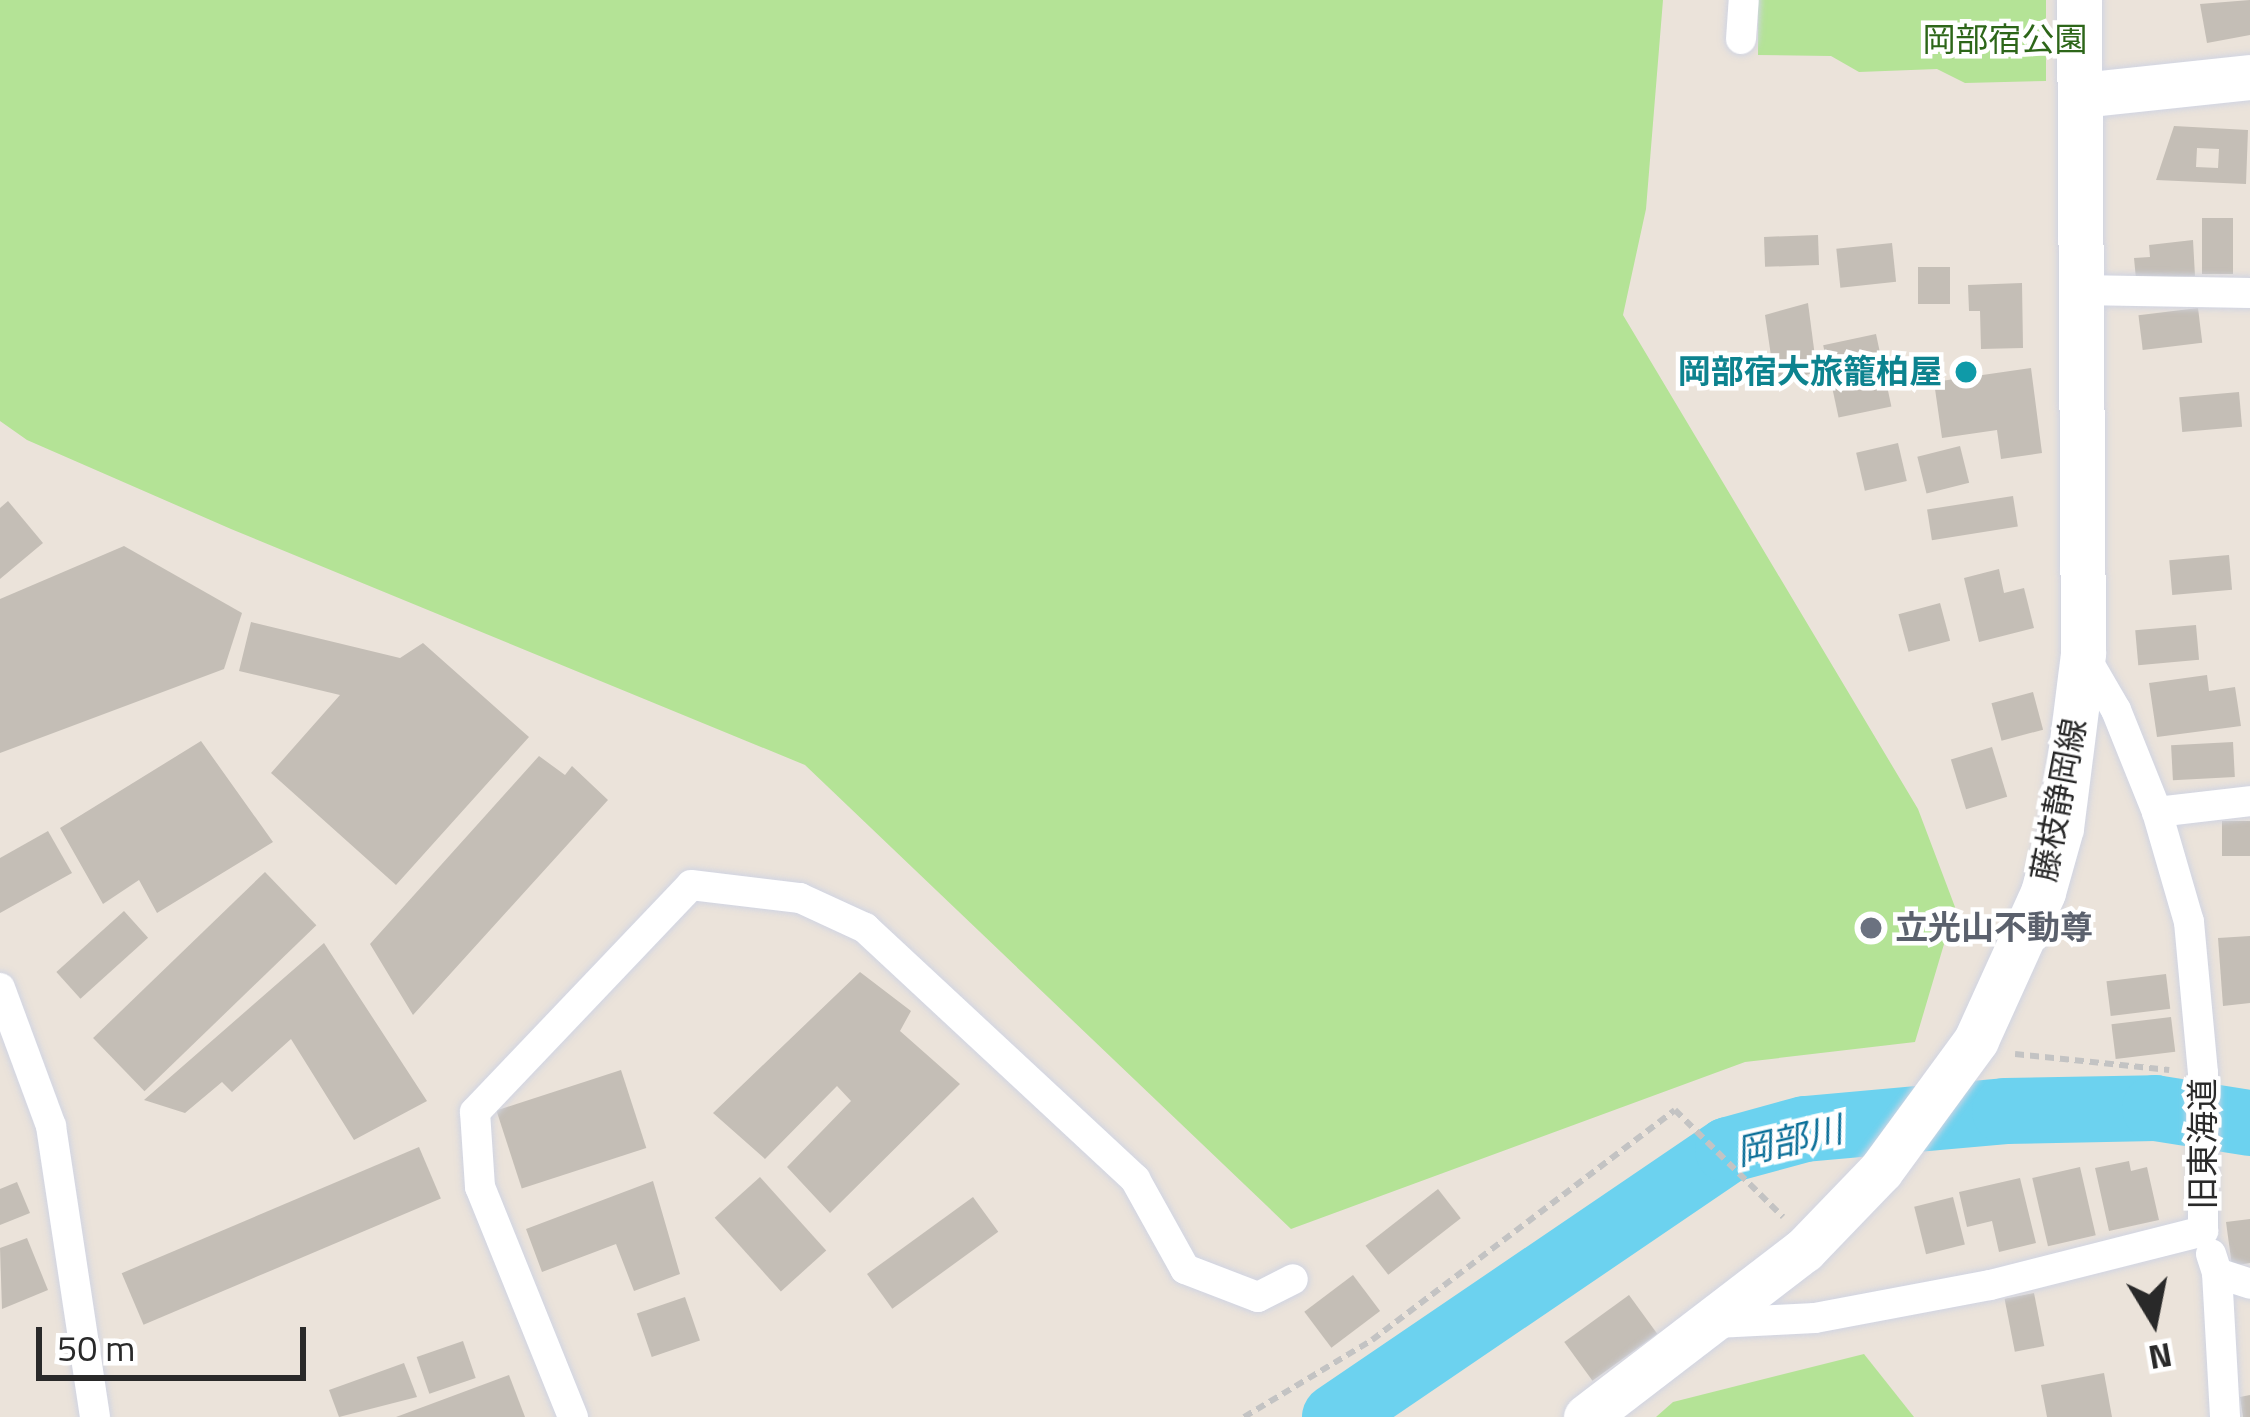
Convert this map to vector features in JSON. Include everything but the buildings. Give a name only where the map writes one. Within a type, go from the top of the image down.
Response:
[{"type":"main road","name":"藤枝静岡線","points":[[1586,1417],[1716,1323],[1804,1250],[1881,1170],[1967,1054],[2036,909],[2061,828],[2083,653],[2078,0]]},
{"type":"main road","points":[[2080,95],[2250,76]]},
{"type":"street","points":[[1741,39],[1744,0]]},
{"type":"street","points":[[2080,290],[2250,293]]},
{"type":"street","name":"旧東海道","points":[[1716,1323],[1815,1318],[1990,1285],[2203,1231],[2203,1073],[2189,922],[2157,812],[2116,710],[2083,653]]},
{"type":"street","points":[[2157,812],[2250,801]]},
{"type":"street","points":[[573,1417],[480,1187],[475,1112],[691,885],[800,898],[865,928],[1135,1179],[1185,1269],[1216,1287],[1258,1298],[1293,1279]]},
{"type":"street","points":[[0,988],[51,1126],[95,1417]]},
{"type":"street","points":[[2203,1231],[2217,1273],[2225,1417]]},
{"type":"street","points":[[2217,1273],[2250,1284]]},
{"type":"path","points":[[1967,1054],[2203,1073]]},
{"type":"path","points":[[1244,1417],[1372,1340],[1675,1110],[1786,1220]]},
{"type":"green space","points":[[0,0],[1663,0],[1646,209],[1623,315],[1918,809],[1955,907],[1915,1042],[1745,1062],[1291,1229],[805,765],[231,529],[27,440],[0,421]]},
{"type":"green space","name":"岡部宿公園","points":[[1758,0],[2046,0],[2046,81],[1965,83],[1937,69],[1859,72],[1831,56],[1758,55]]},
{"type":"green space","points":[[1864,1354],[1914,1417],[1656,1417],[1673,1402]]},
{"type":"waterway","name":"岡部川","points":[[1335,1417],[1728,1150],[1805,1129],[2005,1111],[2155,1108],[2250,1123]]},
{"type":"place","name":"岡部宿大旅籠柏屋","points":[[1966,372]]},
{"type":"place","name":"立光山不動尊","points":[[1871,928]]}]
